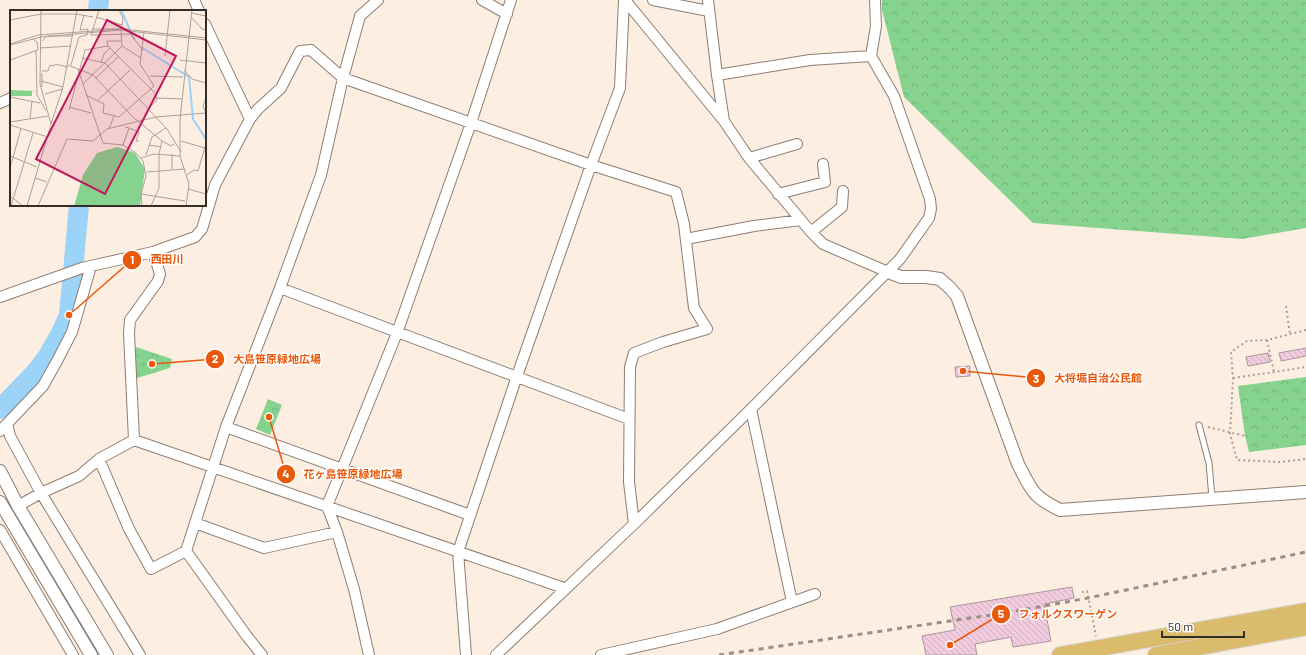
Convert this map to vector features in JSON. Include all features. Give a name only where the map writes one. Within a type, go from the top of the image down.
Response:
[{"type":"highway","points":[[1060,655],[1306,611]]},
{"type":"highway","points":[[1156,655],[1306,627]]},
{"type":"street","points":[[194,0],[199,10]]},
{"type":"street","points":[[99,459],[129,529],[151,569],[186,551],[226,427],[280,288],[321,175],[343,78],[360,16],[378,0]]},
{"type":"street","points":[[482,0],[507,14]]},
{"type":"street","points":[[369,655],[354,589],[337,532],[327,506],[397,333],[471,123],[511,0]]},
{"type":"street","points":[[624,0],[724,121],[749,158],[778,194],[823,244],[888,272],[901,276],[940,279],[957,296],[1018,464],[1031,490],[1039,499],[1060,510],[1306,492]]},
{"type":"street","points":[[466,655],[458,552],[517,376],[591,165],[620,88],[624,0]]},
{"type":"street","points":[[653,0],[709,11]]},
{"type":"street","points":[[708,0],[724,121]]},
{"type":"street","points":[[496,655],[564,588],[634,524],[888,272],[911,245],[929,218],[931,209],[930,199],[894,96],[871,56],[876,26],[875,0]]},
{"type":"street","points":[[206,26],[250,118]]},
{"type":"street","points":[[0,297],[86,267],[153,252],[194,237],[202,229],[215,185],[250,118],[281,88],[300,51],[311,50],[343,78],[591,165],[676,192],[684,224],[694,308],[707,329],[663,342],[634,353],[630,367],[629,482],[634,524]]},
{"type":"street","points":[[717,75],[810,60],[871,56]]},
{"type":"street","points":[[0,103],[10,98]]},
{"type":"street","points":[[749,158],[797,144]]},
{"type":"street","points":[[778,194],[825,182],[823,164]]},
{"type":"street","points":[[811,232],[842,207],[843,191]]},
{"type":"street","points":[[686,239],[754,226],[801,220]]},
{"type":"street","points":[[134,440],[129,327],[130,320],[158,281],[160,274],[153,252]]},
{"type":"street","points":[[86,267],[72,332],[43,386],[4,428],[10,436],[41,493],[140,655]]},
{"type":"street","points":[[280,288],[629,419]]},
{"type":"street","points":[[751,409],[792,602]]},
{"type":"street","points":[[226,427],[470,515]]},
{"type":"street","points":[[18,506],[41,493],[79,476],[99,459],[134,440],[564,588]]},
{"type":"street","points":[[0,471],[18,506],[107,655]]},
{"type":"street","points":[[1,507],[91,655]]},
{"type":"street","points":[[195,523],[264,548],[337,532]]},
{"type":"street","points":[[0,530],[73,655]]},
{"type":"street","points":[[186,551],[262,655]]},
{"type":"street","points":[[601,655],[717,629],[815,594]]},
{"type":"lane","points":[[1199,425],[1209,464],[1212,498]]},
{"type":"path","points":[[1286,306],[1290,334]]},
{"type":"path","points":[[1306,330],[1267,340],[1247,341],[1231,352],[1233,378],[1230,434],[1237,460],[1280,462],[1306,459]]},
{"type":"path","points":[[1267,340],[1274,372]]},
{"type":"path","points":[[1233,378],[1306,367]]},
{"type":"path","points":[[1199,425],[1230,434],[1245,436]]},
{"type":"path","points":[[1082,592],[1087,591],[1099,648]]},
{"type":"green space","points":[[882,0],[1306,0],[1306,228],[1242,239],[1033,223],[904,97],[882,10]]},
{"type":"green space","points":[[136,347],[172,359],[170,368],[134,379],[133,350]]},
{"type":"green space","points":[[1306,377],[1306,445],[1249,452],[1245,436],[1238,386]]},
{"type":"green space","points":[[268,399],[282,405],[270,435],[256,429]]},
{"type":"building","points":[[1306,348],[1306,356],[1281,361],[1279,353]]},
{"type":"building","points":[[1268,353],[1270,362],[1248,366],[1246,357]]},
{"type":"building","points":[[970,366],[970,376],[956,377],[955,367]]},
{"type":"building","points":[[1072,587],[1074,598],[1044,604],[1051,641],[1013,647],[1011,637],[975,644],[977,655],[926,655],[922,636],[955,630],[950,607]]},
{"type":"waterway","points":[[98,10],[99,0]]},
{"type":"waterway","points":[[0,409],[35,373],[48,356],[69,315],[79,206]]},
{"type":"railway","points":[[719,655],[1011,612],[1088,598],[1306,552]]},
{"type":"place","name":"西田川","points":[[69,315]]},
{"type":"place","name":"大島笹原緑地広場","points":[[152,364]]},
{"type":"place","name":"大将堀自治公民館","points":[[963,371]]},
{"type":"place","name":"花ヶ島笹原緑地広場","points":[[269,417]]},
{"type":"place","name":"フォルクスワーゲン","points":[[950,645]]}]
